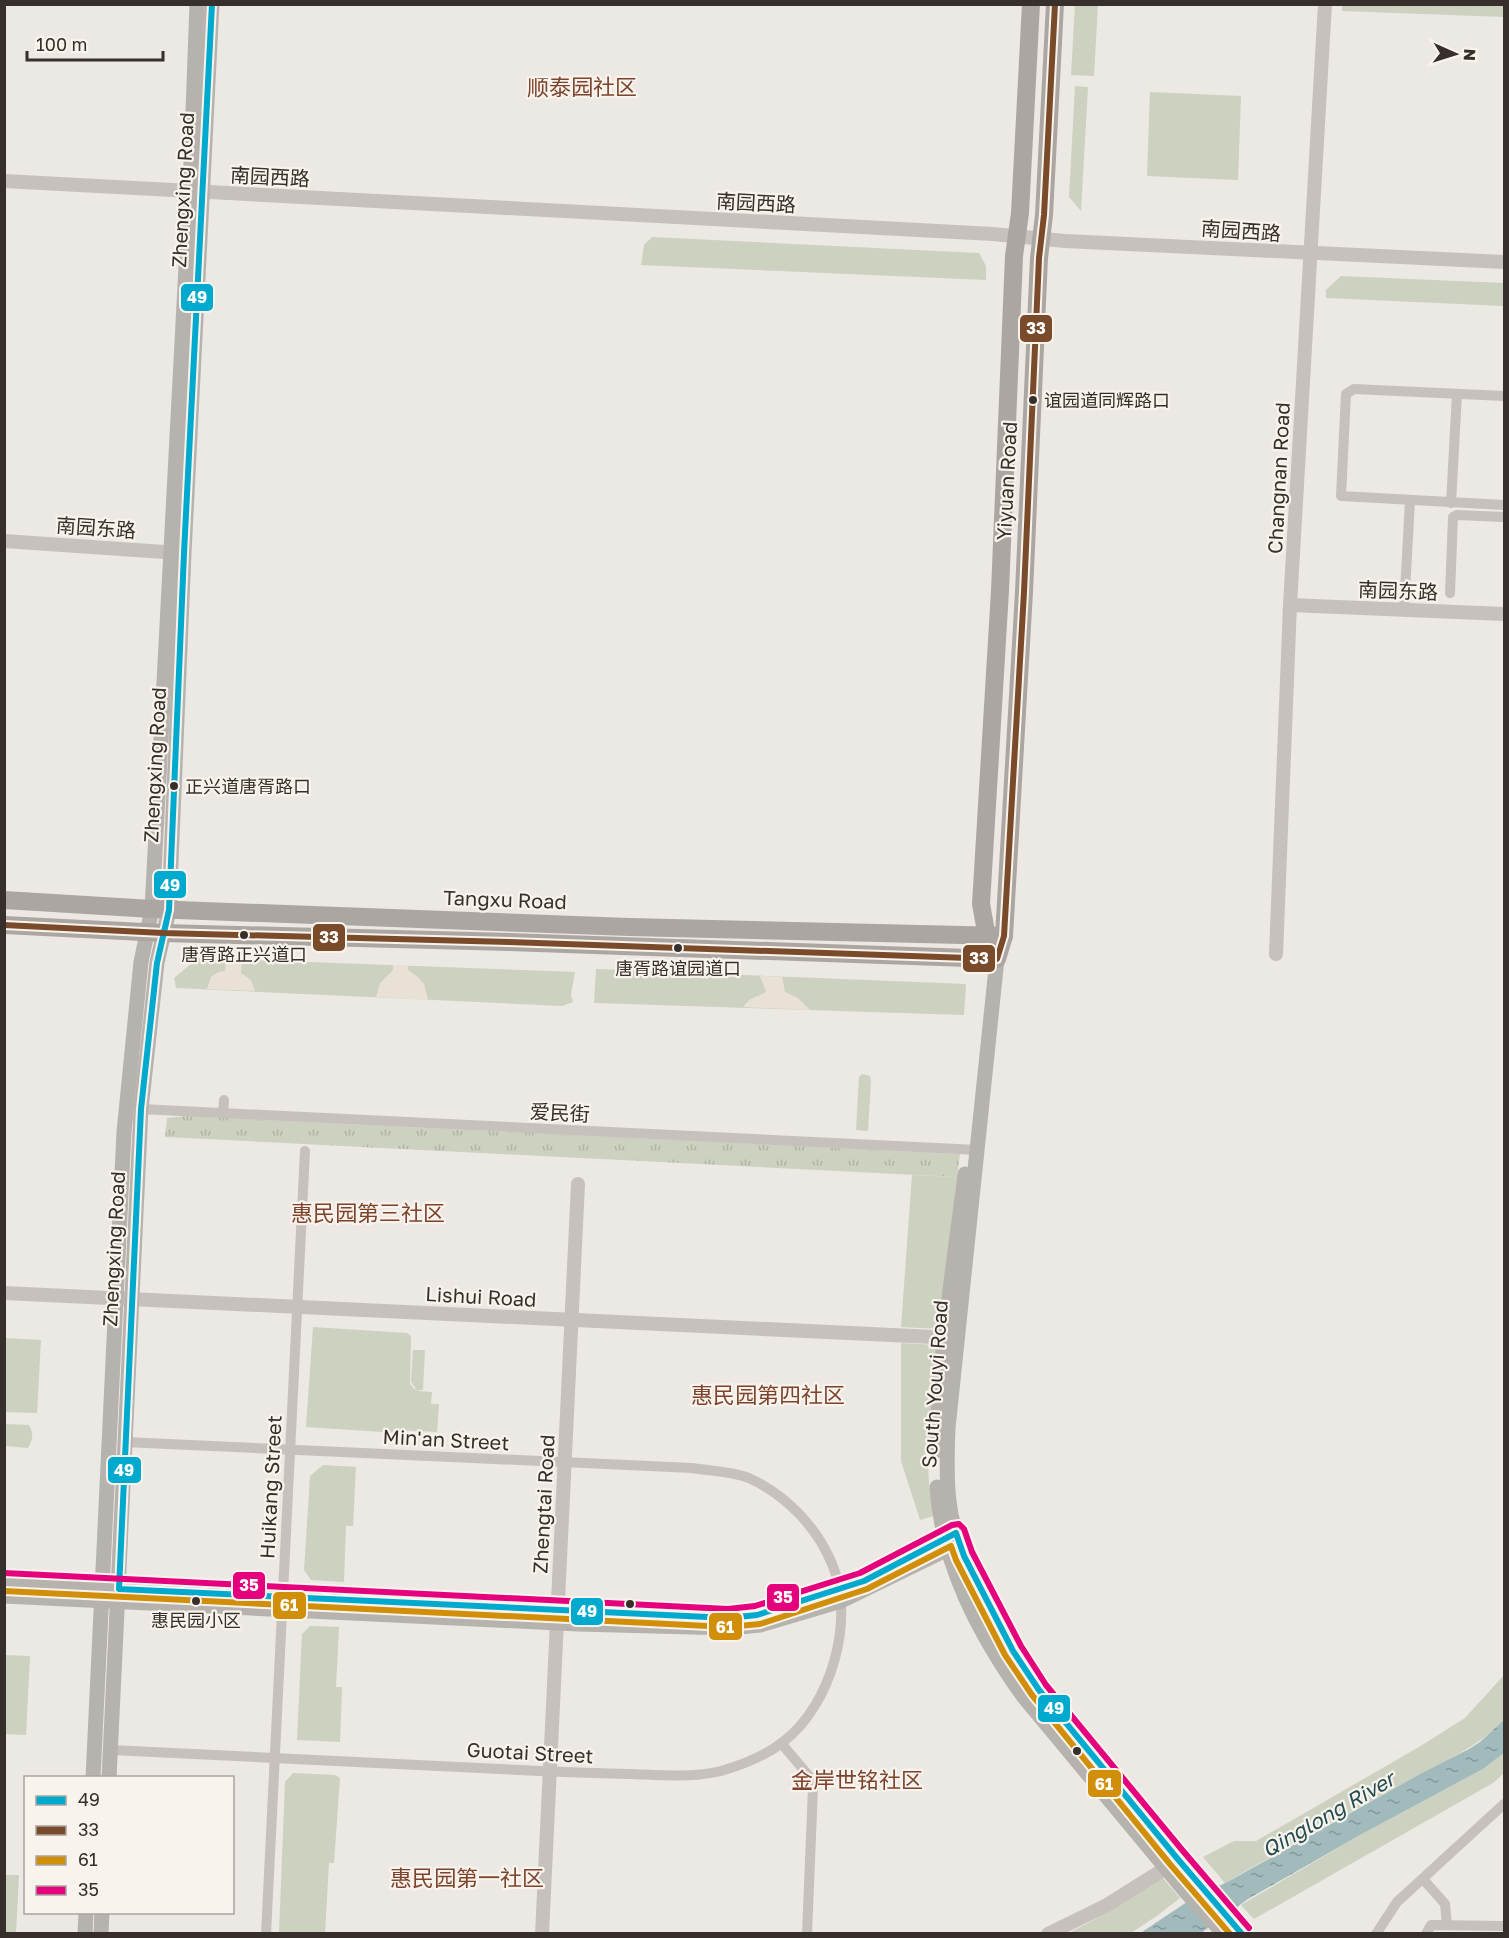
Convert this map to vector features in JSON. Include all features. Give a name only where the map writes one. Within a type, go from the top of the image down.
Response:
[{"type":"main road","name":"Zhengxing Road","points":[[197,4],[197,192]]},
{"type":"main road","name":"Zhengxing Road","points":[[93,1776],[102,1594],[123,1298],[157,963],[156,932],[161,909],[177,552],[197,192],[212,4]]},
{"type":"main road","points":[[1024,4],[1030,29]]},
{"type":"main road","name":"Yiyuan Road","points":[[996,936],[981,904],[1000,591],[1013,268],[1020,213],[1031,4]]},
{"type":"main road","name":"Yiyuan Road","points":[[992,959],[1004,909],[1024,592],[1055,4]]},
{"type":"main road","points":[[1053,32],[1060,4]]},
{"type":"main road","name":"Tangxu Road","points":[[4,900],[161,909],[629,927],[996,936]]},
{"type":"main road","points":[[4,925],[992,959]]},
{"type":"main road","name":"Zhengxing Road","points":[[109,1776],[124,1442],[124,1133],[141,962],[156,932]]},
{"type":"main road","name":"South Youyi Road","points":[[992,959],[951,1338],[947,1468],[952,1541],[961,1589],[1010,1678],[1023,1696],[1190,1885],[1242,1934]]},
{"type":"main road","points":[[4,1582],[118,1596],[557,1616],[728,1617],[757,1615],[840,1595],[864,1581],[952,1541]]},
{"type":"main road","points":[[4,1596],[102,1594]]},
{"type":"main road","name":"South Youyi Road","points":[[1190,1885],[1224,1934]]},
{"type":"main road","points":[[86,1934],[87,1914]]},
{"type":"main road","points":[[101,1934],[102,1914]]},
{"type":"street","name":"Changnan Road","points":[[1276,954],[1290,605],[1325,4]]},
{"type":"street","name":"南园西路","points":[[4,181],[993,234],[1041,239],[1310,254],[1504,262]]},
{"type":"street","points":[[1504,396],[1354,389],[1346,394],[1341,496],[1504,505]]},
{"type":"street","points":[[1451,503],[1457,394]]},
{"type":"street","points":[[1404,609],[1410,501]]},
{"type":"street","points":[[1450,592],[1453,517],[1457,515],[1504,517]]},
{"type":"street","name":"南园东路","points":[[4,541],[177,552]]},
{"type":"street","name":"南园东路","points":[[1290,605],[1504,614]]},
{"type":"street","points":[[223,1113],[224,1100]]},
{"type":"street","name":"爱民街","points":[[141,1109],[973,1150]]},
{"type":"street","name":"Huikang Street","points":[[266,1934],[304,1151]]},
{"type":"street","name":"Zhengtai Road","points":[[542,1934],[578,1184]]},
{"type":"street","name":"Lishui Road","points":[[4,1293],[951,1338]]},
{"type":"street","name":"Min'an Street","points":[[124,1442],[692,1468],[722,1472],[748,1478],[797,1511],[813,1528],[824,1547],[834,1567],[840,1595]]},
{"type":"street","name":"Guotai Street","points":[[111,1750],[678,1776],[717,1772],[759,1757],[781,1743],[806,1719],[820,1698],[831,1673],[838,1645],[840,1595]]},
{"type":"street","points":[[781,1743],[809,1776],[813,1788],[807,1934]]},
{"type":"street","points":[[1376,1934],[1397,1902],[1504,1805]]},
{"type":"street","points":[[1048,1934],[1107,1905],[1171,1863]]},
{"type":"street","points":[[1423,1879],[1445,1904],[1447,1925]]},
{"type":"street","points":[[1426,1934],[1431,1925],[1485,1930],[1504,1926]]},
{"type":"green space","points":[[1075,5],[1098,5],[1094,76],[1071,75]]},
{"type":"green space","points":[[1342,5],[1504,5],[1504,17],[1342,11]]},
{"type":"green space","points":[[1075,86],[1088,87],[1081,211],[1069,197]]},
{"type":"green space","points":[[1150,92],[1241,96],[1238,180],[1147,176]]},
{"type":"green space","points":[[652,237],[979,253],[986,266],[986,280],[641,265],[644,245]]},
{"type":"green space","points":[[1341,276],[1504,283],[1504,306],[1326,298],[1326,290]]},
{"type":"green space","points":[[198,958],[575,972],[571,995],[573,1002],[562,1006],[176,988],[174,978]]},
{"type":"green space","points":[[596,969],[966,984],[964,1015],[594,1003]]},
{"type":"green space","points":[[862,1074],[870,1076],[871,1080],[868,1131],[856,1130],[859,1077]]},
{"type":"green space","points":[[187,1116],[960,1154],[957,1177],[165,1137],[167,1118]]},
{"type":"green space","points":[[912,1175],[957,1177],[940,1329],[901,1327]]},
{"type":"green space","points":[[313,1327],[407,1333],[411,1336],[410,1384],[417,1390],[432,1392],[431,1404],[439,1404],[437,1432],[399,1430],[398,1433],[306,1427]]},
{"type":"green space","points":[[5,1338],[41,1340],[37,1413],[5,1412]]},
{"type":"green space","points":[[901,1343],[938,1345],[928,1465],[934,1516],[920,1520],[901,1461]]},
{"type":"green space","points":[[413,1350],[425,1350],[423,1390],[417,1390],[411,1382]]},
{"type":"green space","points":[[4,1424],[29,1425],[32,1436],[28,1448],[5,1446]]},
{"type":"green space","points":[[323,1465],[356,1467],[353,1526],[346,1526],[344,1582],[311,1580],[304,1570],[310,1476]]},
{"type":"green space","points":[[310,1626],[339,1627],[336,1687],[342,1687],[340,1742],[297,1740],[302,1634]]},
{"type":"green space","points":[[5,1655],[30,1656],[26,1735],[5,1734]]},
{"type":"green space","points":[[1504,1675],[1504,1720],[1457,1755],[1225,1883],[1203,1857],[1234,1841],[1256,1841],[1419,1747],[1465,1718]]},
{"type":"green space","points":[[1504,1753],[1504,1773],[1493,1783],[1254,1919],[1241,1905],[1360,1835],[1483,1769]]},
{"type":"green space","points":[[293,1773],[335,1775],[340,1778],[334,1863],[329,1863],[325,1933],[279,1933],[285,1782]]},
{"type":"green space","points":[[4,1875],[19,1875],[16,1933],[5,1933]]},
{"type":"green space","points":[[1162,1877],[1180,1898],[1131,1933],[1067,1934],[1110,1911]]},
{"type":"shaded area","points":[[226,959],[242,959],[241,973],[251,980],[255,991],[207,989],[211,977],[218,972],[225,971]]},
{"type":"shaded area","points":[[393,965],[408,965],[408,970],[424,984],[428,1000],[376,997],[380,983],[393,970]]},
{"type":"shaded area","points":[[760,976],[782,977],[785,992],[798,998],[810,1010],[743,1007],[749,1000],[766,992]]},
{"type":"water","points":[[1504,1720],[1504,1753],[1483,1769],[1248,1899],[1201,1933],[1139,1934],[1187,1902],[1469,1749]]},
{"type":"transit line","name":"49","points":[[212,4],[184,553],[169,910],[157,963],[141,1109],[119,1589],[728,1618],[757,1615],[864,1581],[956,1533],[964,1556],[1013,1651],[1039,1690],[1242,1934]]},
{"type":"transit line","name":"33","points":[[4,925],[163,933],[997,959],[1004,936],[1024,592],[1039,258],[1044,215],[1055,4]]},
{"type":"transit line","name":"35","points":[[4,1573],[728,1609],[755,1606],[860,1573],[952,1525],[959,1524],[964,1529],[972,1552],[1021,1646],[1046,1685],[1249,1928]]},
{"type":"transit line","name":"61","points":[[4,1591],[728,1627],[760,1624],[867,1589],[951,1546],[1005,1655],[1032,1695],[1230,1934]]},
{"type":"place","name":"谊园道同辉路口","points":[[1033,400]]},
{"type":"place","name":"正兴道唐胥路口","points":[[174,786]]},
{"type":"place","name":"唐胥路正兴道口","points":[[244,935]]},
{"type":"place","name":"唐胥路谊园道口","points":[[678,948]]},
{"type":"place","name":"惠民园小区","points":[[196,1601]]},
{"type":"district","name":"顺泰园社区","points":[[582,86]]},
{"type":"district","name":"惠民园第三社区","points":[[368,1212]]},
{"type":"district","name":"惠民园第四社区","points":[[768,1394]]},
{"type":"district","name":"金岸世铭社区","points":[[857,1779]]},
{"type":"district","name":"惠民园第一社区","points":[[467,1877]]},
{"type":"water label","name":"Qinglong River","points":[[1328,1814]]}]
